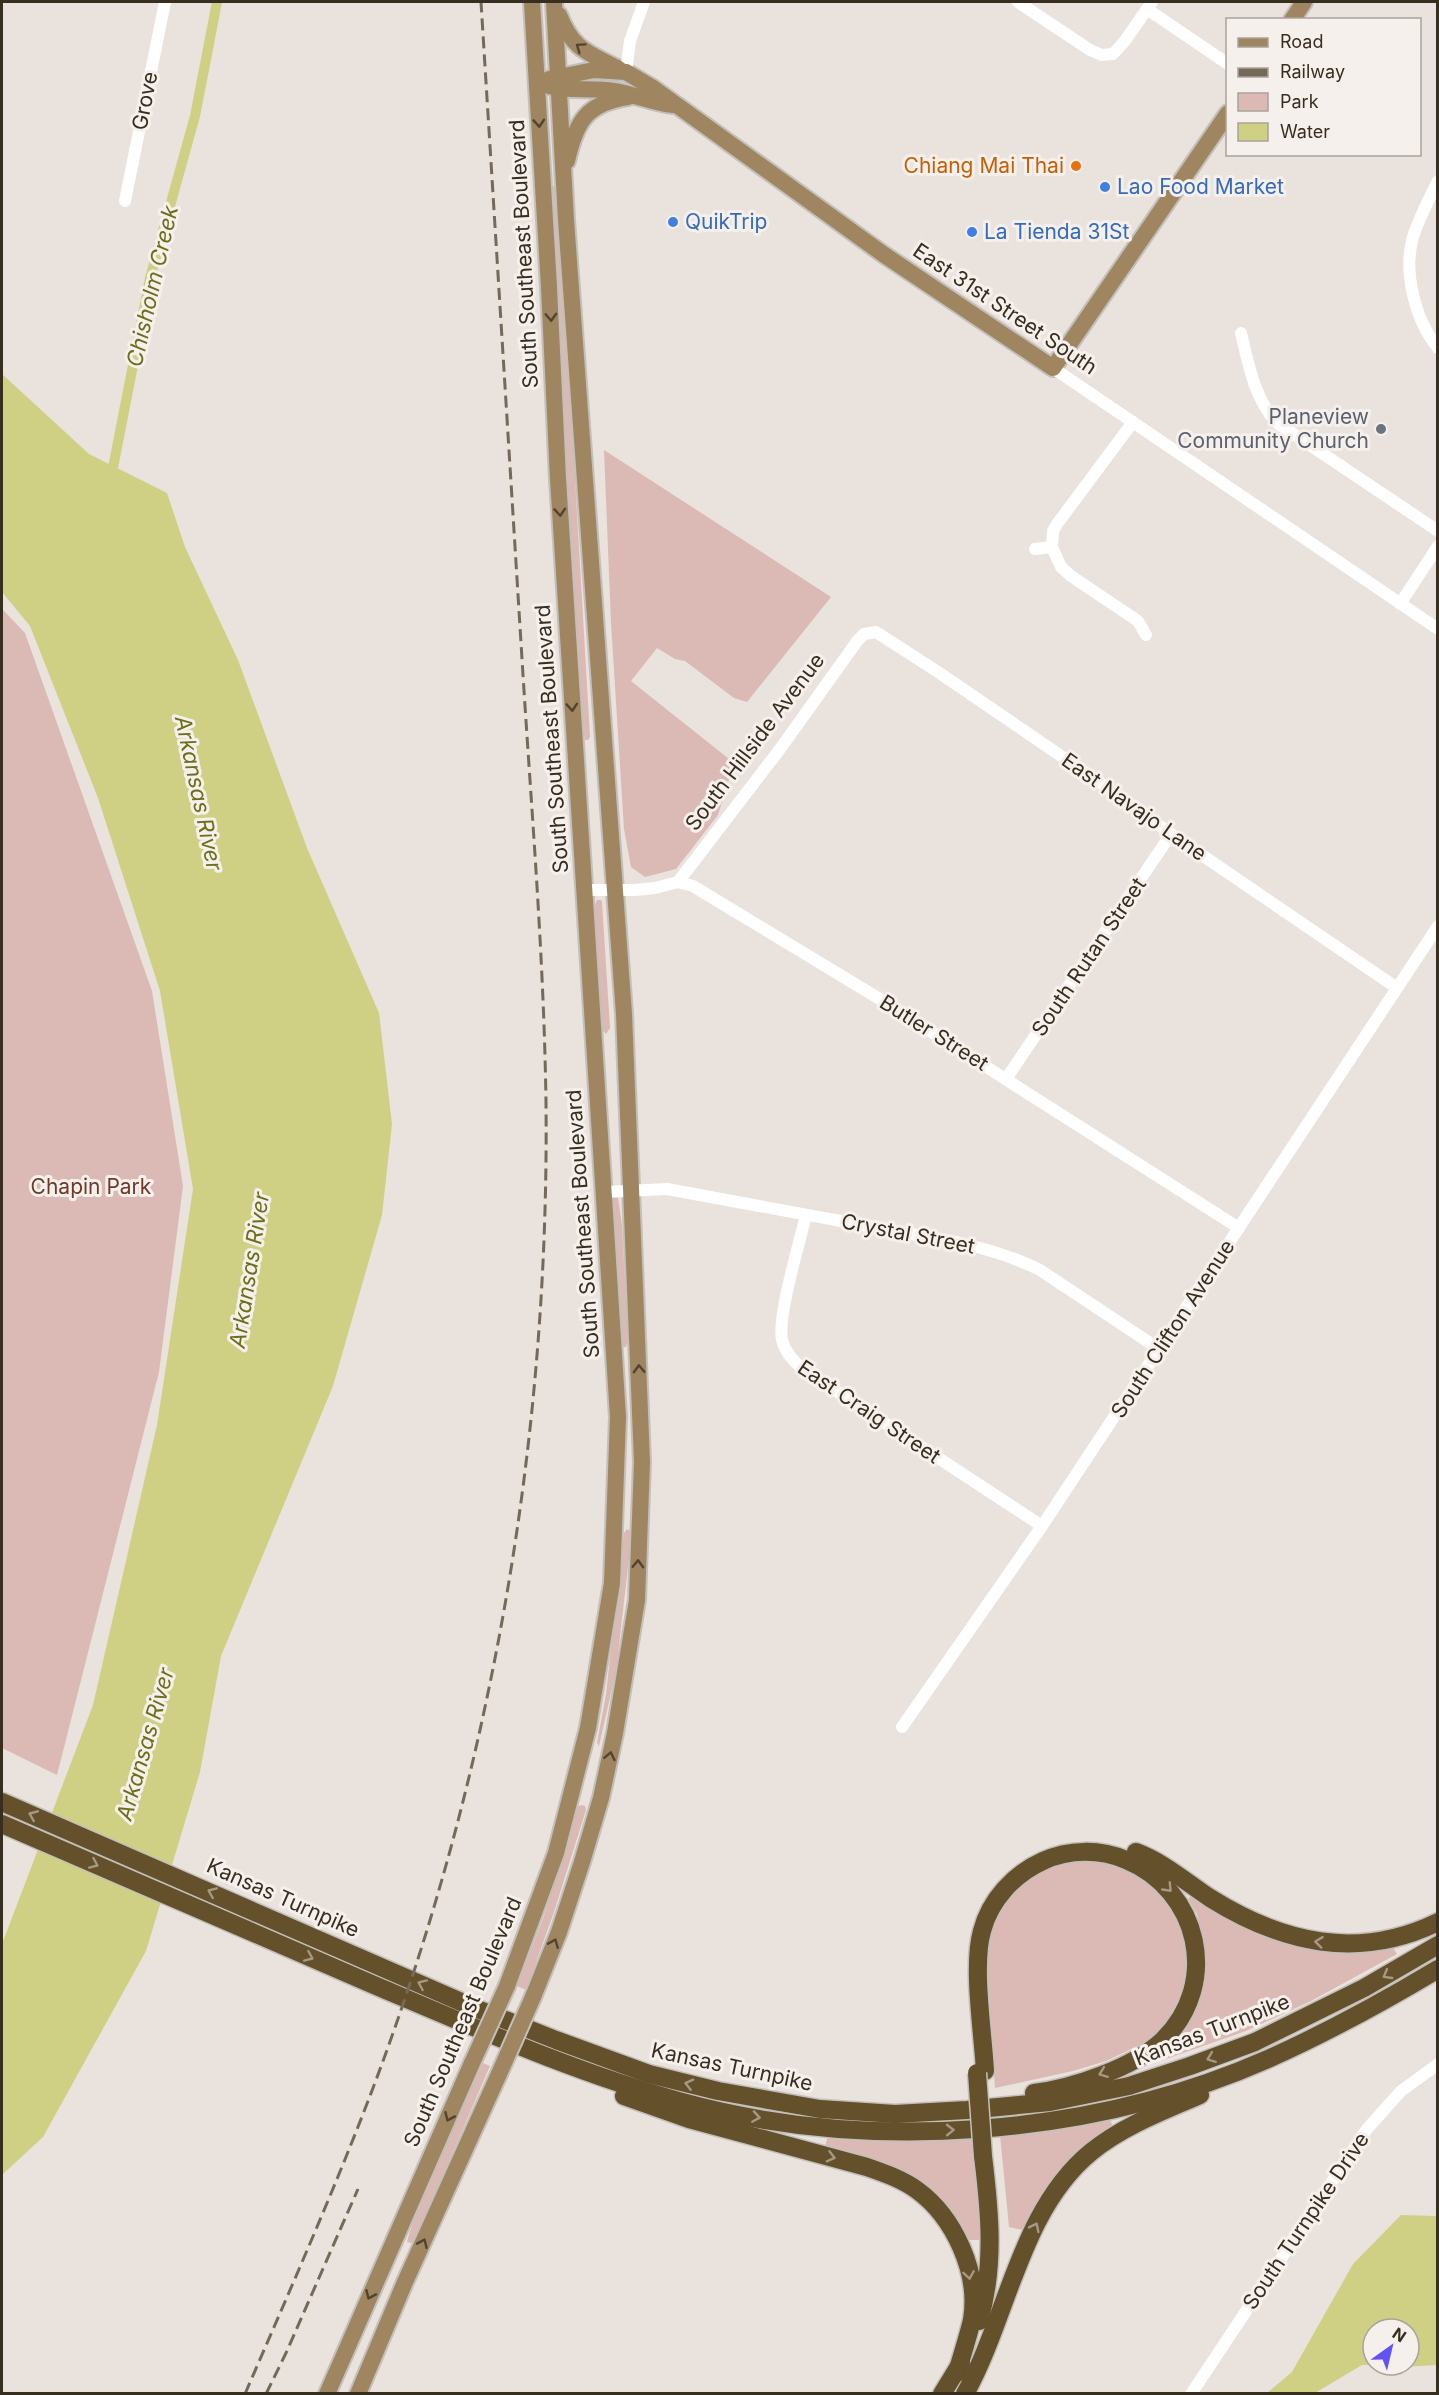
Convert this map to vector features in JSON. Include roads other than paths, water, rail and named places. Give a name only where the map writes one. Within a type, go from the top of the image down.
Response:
[{"type":"highway","name":"Kansas Turnpike","points":[[3,1802],[475,2008],[556,2040],[649,2074],[718,2091],[820,2109],[895,2114],[967,2110],[1050,2102],[1129,2086],[1255,2042],[1364,1988],[1437,1946]]},
{"type":"highway","name":"Kansas Turnpike","points":[[2,1824],[538,2055],[684,2103],[752,2117],[837,2128],[893,2131],[963,2130],[1085,2115],[1160,2097],[1212,2081],[1267,2060],[1325,2032],[1437,1969]]},
{"type":"highway","points":[[1003,2300],[981,2072],[967,1965],[969,1939],[975,1920],[985,1899],[999,1880],[1014,1866],[1046,1850],[1077,1842],[1123,1848],[1158,1862],[1229,1910],[1303,1940],[1357,1944],[1382,1940],[1437,1922]]},
{"type":"highway","points":[[718,2091],[845,2101],[921,2103],[974,2100],[1040,2092],[1082,2081],[1143,2055],[1163,2039],[1180,2017],[1190,1995],[1195,1975],[1196,1951],[1187,1915],[1176,1897],[1159,1879],[1142,1866],[1120,1857],[1098,1852],[1075,1852],[1054,1856],[1034,1865],[1018,1876],[1002,1892],[982,1931],[979,1952],[981,2072]]},
{"type":"highway","points":[[965,2394],[977,2373],[1003,2300],[1040,2216],[1054,2194],[1089,2153],[1111,2137],[1146,2119],[1286,2057],[1325,2032]]},
{"type":"highway","points":[[538,2055],[584,2079],[631,2099],[689,2119],[867,2167],[892,2176],[916,2189],[935,2206],[947,2222],[959,2242],[968,2265],[972,2291],[972,2318],[957,2373]]},
{"type":"highway","points":[[942,2394],[957,2373],[979,2320],[986,2291],[990,2257],[988,2156]]},
{"type":"main road","name":"South Southeast Boulevard","points":[[327,2394],[507,1986],[556,1853],[588,1728],[612,1583],[618,1417],[558,479],[532,2]]},
{"type":"main road","name":"South Southeast Boulevard","points":[[359,2392],[533,1997],[562,1922],[601,1798],[615,1732],[637,1600],[642,1462],[624,1014],[564,179],[554,2]]},
{"type":"main road","points":[[554,2],[566,34],[574,44],[626,72]]},
{"type":"main road","points":[[1293,18],[1304,2]]},
{"type":"main road","name":"East 31st Street South","points":[[537,82],[559,83],[594,70],[626,72],[653,88],[890,260],[1053,368]]},
{"type":"main road","points":[[559,83],[617,91],[655,103],[674,105]]},
{"type":"main road","points":[[564,179],[571,143],[586,114],[597,105],[614,99],[634,96]]},
{"type":"main road","points":[[1053,368],[1226,114]]},
{"type":"street","name":"Grove","points":[[124,201],[165,2]]},
{"type":"street","points":[[626,72],[630,41],[644,2]]},
{"type":"street","points":[[1018,2],[1090,50],[1102,55],[1113,54],[1149,5],[1226,63]]},
{"type":"street","points":[[1437,181],[1413,239],[1410,258],[1411,280],[1419,315],[1437,348]]},
{"type":"street","points":[[1241,333],[1258,398],[1277,423],[1437,531]]},
{"type":"street","name":"East 31st Street South","points":[[1053,368],[1437,629]]},
{"type":"street","points":[[1132,422],[1056,524],[1052,547],[1061,567],[1138,621],[1146,635]]},
{"type":"street","points":[[1400,604],[1437,546]]},
{"type":"street","points":[[1035,549],[1052,547]]},
{"type":"street","name":"East Navajo Lane","points":[[869,632],[881,633],[1397,988]]},
{"type":"street","name":"South Hillside Avenue","points":[[678,882],[780,749],[852,648],[864,634],[869,632]]},
{"type":"street","name":"South Rutan Street","points":[[1006,1079],[1171,834]]},
{"type":"street","points":[[584,890],[655,888],[678,882]]},
{"type":"street","name":"Butler Street","points":[[678,882],[693,886],[727,906],[1006,1079],[1239,1228]]},
{"type":"street","name":"South Clifton Avenue","points":[[902,1727],[1042,1526],[1437,926]]},
{"type":"street","name":"Crystal Street","points":[[604,1192],[667,1189],[967,1245],[1023,1261],[1040,1270],[1159,1349]]},
{"type":"street","name":"East Craig Street","points":[[806,1215],[781,1331],[783,1343],[793,1361],[1042,1526]]},
{"type":"street","name":"South Turnpike Drive","points":[[1191,2394],[1367,2129],[1401,2091],[1437,2064]]},
{"type":"water","name":"Arkansas River","points":[[2,374],[89,454],[167,493],[185,547],[238,660],[307,848],[379,1013],[392,1124],[382,1215],[333,1386],[221,1656],[200,1772],[146,1951],[43,2137],[2,2175],[2,1944],[93,1705],[157,1425],[193,1189],[160,991],[98,798],[30,626],[2,592]]},
{"type":"water","points":[[1401,2215],[1437,2216],[1437,2365],[1421,2366],[1421,2317],[1361,2317],[1361,2366],[1315,2393],[1267,2393],[1292,2372],[1353,2264]]},
{"type":"waterway","name":"Chisholm Creek","points":[[111,478],[150,278],[195,116],[217,2]]},
{"type":"railway","points":[[245,2394],[358,2127],[408,1990],[439,1890],[478,1739],[503,1616],[515,1543],[533,1397],[544,1250],[546,1177],[543,996],[481,2]]},
{"type":"railway","points":[[266,2394],[358,2189]]},
{"type":"place","name":"Chiang Mai Thai","points":[[1076,166]]},
{"type":"place","name":"Lao Food Market","points":[[1105,187]]},
{"type":"place","name":"QuikTrip","points":[[673,222]]},
{"type":"place","name":"La Tienda 31St","points":[[972,232]]},
{"type":"place","name":"Planeview Community Church","points":[[1381,429]]},
{"type":"park label","name":"Chapin Park","points":[[91,1187]]}]
